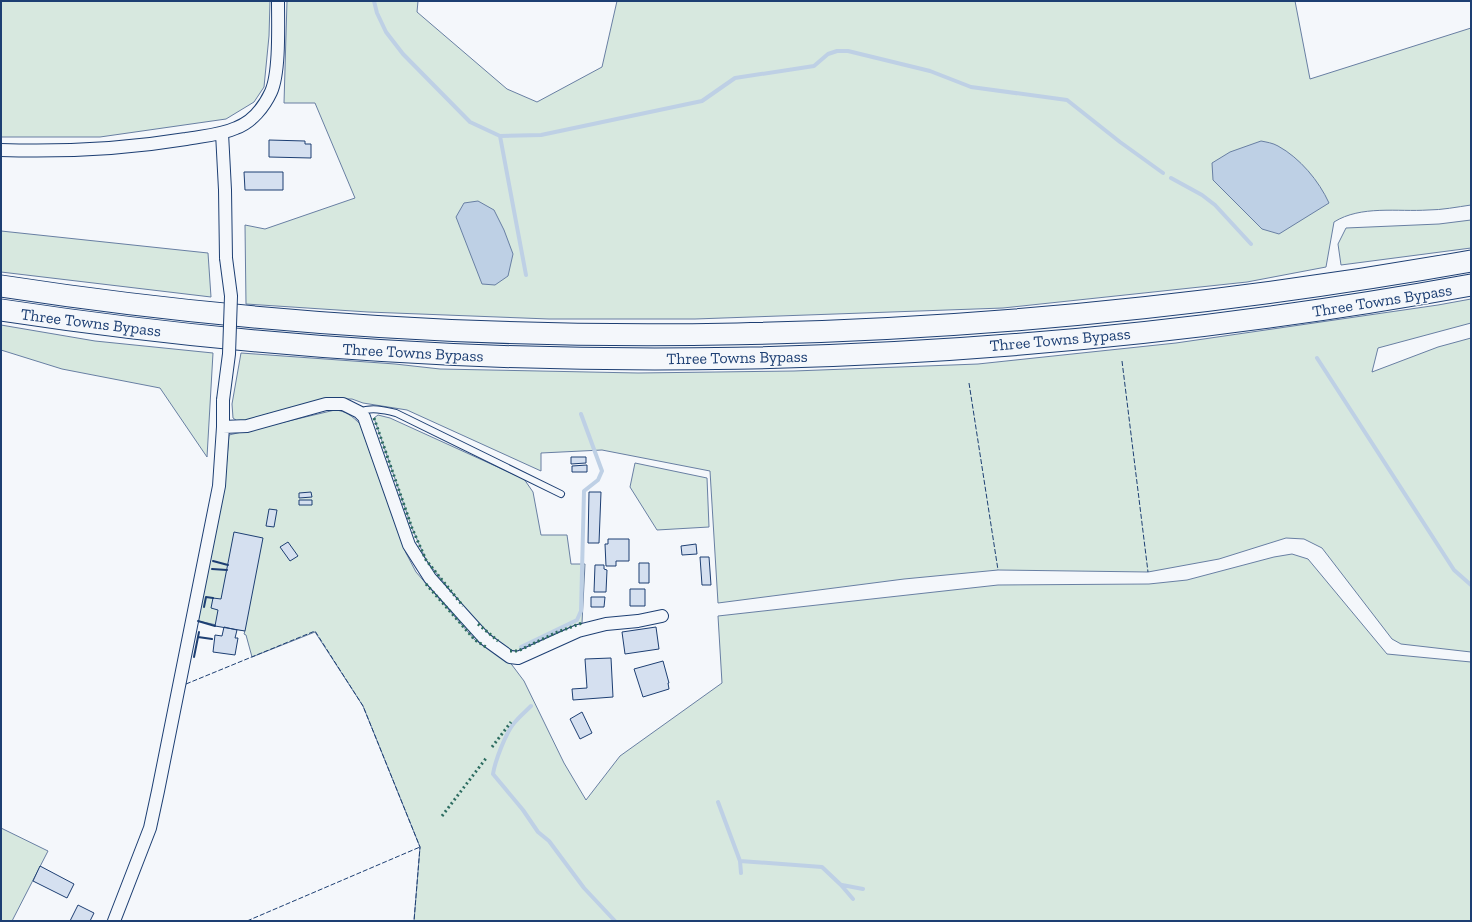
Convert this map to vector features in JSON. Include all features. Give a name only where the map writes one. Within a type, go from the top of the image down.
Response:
[{"type":"highway","name":"Three Towns Bypass","points":[[1,286],[78,298],[191,311],[339,324],[478,332],[603,335],[748,334],[909,327],[1094,314],[1258,294],[1400,274],[1471,261]]},
{"type":"highway","name":"Three Towns Bypass","points":[[1,310],[76,322],[201,336],[340,348],[524,357],[607,359],[750,358],[909,353],[1097,337],[1264,318],[1471,285]]},
{"type":"street","points":[[1,150],[57,152],[159,143],[222,133],[237,128],[250,121],[272,91],[277,47],[278,1]]},
{"type":"street","points":[[114,921],[150,828],[219,486],[224,428],[223,400],[229,354],[231,304],[226,258],[222,133]]},
{"type":"street","points":[[224,428],[247,426],[326,404],[343,404],[359,412],[364,417],[409,545],[430,578],[484,639],[510,657],[518,658],[578,631],[606,624],[638,621],[662,616]]},
{"type":"lane","points":[[359,412],[365,410],[379,410],[396,413],[562,494]]},
{"type":"shaded area","points":[[1,1],[270,1],[269,36],[264,87],[254,102],[226,119],[100,137],[1,137]]},
{"type":"shaded area","points":[[287,1],[418,1],[417,12],[507,89],[537,102],[602,67],[617,1],[1295,1],[1310,79],[1471,28],[1471,205],[1433,210],[1368,211],[1345,217],[1334,222],[1326,267],[1247,282],[1003,308],[695,319],[549,319],[368,312],[246,304],[245,225],[265,229],[355,198],[315,103],[284,103]]},
{"type":"shaded area","points":[[1471,220],[1471,248],[1341,265],[1338,244],[1346,228],[1439,224]]},
{"type":"shaded area","points":[[1,231],[208,253],[211,297],[1,272]]},
{"type":"shaded area","points":[[1471,299],[1471,323],[1378,348],[1372,372],[1438,347],[1471,338],[1471,652],[1401,644],[1392,639],[1322,548],[1304,539],[1286,538],[1219,559],[1148,572],[998,570],[904,579],[718,603],[710,471],[602,450],[541,453],[541,471],[407,410],[363,403],[352,399],[334,399],[240,423],[233,418],[232,404],[241,353],[395,364],[440,369],[638,373],[794,371],[978,364],[1176,343]]},
{"type":"shaded area","points":[[1,325],[95,341],[213,353],[207,457],[160,388],[62,369],[1,350]]},
{"type":"shaded area","points":[[335,410],[349,414],[360,424],[406,553],[416,572],[475,640],[509,661],[524,681],[564,763],[586,800],[620,756],[722,683],[718,616],[998,585],[1149,584],[1187,580],[1274,557],[1292,554],[1308,559],[1387,654],[1471,662],[1471,921],[414,921],[420,847],[363,706],[315,632],[252,657],[246,635],[244,634],[245,631],[198,621],[225,479],[229,435]]},
{"type":"shaded area","points":[[378,415],[390,418],[524,479],[533,492],[541,535],[567,535],[571,564],[585,564],[582,623],[555,633],[518,651],[507,650],[473,619],[426,560],[412,528],[374,418]]},
{"type":"shaded area","points":[[635,463],[707,478],[709,527],[657,530],[630,487]]},
{"type":"shaded area","points":[[1,828],[48,851],[12,921],[1,921]]},
{"type":"water","points":[[1261,141],[1272,143],[1294,157],[1314,178],[1329,203],[1279,234],[1262,229],[1213,180],[1212,163],[1230,152]]},
{"type":"water","points":[[478,201],[494,210],[504,230],[513,254],[508,276],[495,285],[482,284],[456,217],[464,203]]},
{"type":"building","points":[[269,140],[305,141],[305,144],[311,144],[311,158],[269,157]]},
{"type":"building","points":[[244,172],[283,172],[283,190],[245,190]]},
{"type":"building","points":[[571,457],[586,457],[586,463],[571,464]]},
{"type":"building","points":[[587,465],[587,472],[572,472],[572,466]]},
{"type":"building","points":[[311,492],[312,497],[299,498],[299,493]]},
{"type":"building","points":[[589,492],[601,492],[599,543],[588,543]]},
{"type":"building","points":[[299,500],[312,500],[312,505],[299,505]]},
{"type":"building","points":[[269,509],[277,510],[274,527],[266,526]]},
{"type":"building","points":[[234,532],[263,538],[245,631],[215,626],[218,610],[211,608],[213,598],[221,599]]},
{"type":"building","points":[[608,539],[629,539],[629,561],[616,561],[616,566],[606,566],[605,544],[608,544]]},
{"type":"building","points":[[288,542],[298,556],[290,561],[280,547]]},
{"type":"building","points":[[696,544],[697,554],[682,555],[681,546]]},
{"type":"building","points":[[700,557],[709,557],[711,585],[702,585]]},
{"type":"building","points":[[639,563],[649,563],[649,583],[639,583]]},
{"type":"building","points":[[595,565],[604,565],[604,569],[607,570],[606,592],[594,592]]},
{"type":"building","points":[[630,589],[645,589],[645,606],[630,606]]},
{"type":"building","points":[[591,597],[605,597],[604,607],[591,607]]},
{"type":"building","points":[[224,627],[237,630],[235,638],[238,638],[235,655],[213,652],[215,635],[222,636]]},
{"type":"building","points":[[656,627],[659,649],[625,654],[622,632]]},
{"type":"building","points":[[611,658],[613,697],[573,700],[572,689],[587,688],[585,659]]},
{"type":"building","points":[[663,661],[669,683],[669,689],[643,697],[634,669]]},
{"type":"building","points":[[582,712],[592,733],[580,739],[570,719]]},
{"type":"building","points":[[40,866],[74,884],[67,898],[33,881]]},
{"type":"building","points":[[78,905],[94,913],[90,921],[70,921]]},
{"type":"waterway","points":[[374,1],[377,13],[386,32],[403,54],[470,122],[500,136],[541,135],[702,101],[735,78],[814,66],[828,54],[837,51],[848,51],[930,71],[971,87],[1067,100],[1120,142],[1163,173]]},
{"type":"waterway","points":[[500,136],[526,275]]},
{"type":"waterway","points":[[1171,178],[1202,195],[1215,205],[1251,244]]},
{"type":"waterway","points":[[1317,358],[1454,570],[1471,585]]},
{"type":"waterway","points":[[521,647],[577,620],[581,611],[584,491],[598,480],[602,471],[581,414]]},
{"type":"waterway","points":[[531,706],[515,722],[508,733],[498,754],[493,774],[523,810],[538,832],[549,841],[584,888],[615,921]]},
{"type":"waterway","points":[[718,802],[740,861],[741,873]]},
{"type":"waterway","points":[[740,861],[822,867],[853,899]]},
{"type":"waterway","points":[[842,885],[863,889]]},
{"type":"hedge","points":[[374,418],[412,528],[426,560],[463,606]]},
{"type":"hedge","points":[[426,584],[475,640],[486,647]]},
{"type":"hedge","points":[[510,651],[518,651],[555,633],[582,623]]},
{"type":"hedge","points":[[478,624],[498,641]]},
{"type":"hedge","points":[[492,747],[511,722]]},
{"type":"hedge","points":[[442,816],[487,757]]},
{"type":"fence","points":[[1122,361],[1148,572]]},
{"type":"fence","points":[[969,383],[998,570]]},
{"type":"fence","points":[[186,684],[315,631],[363,706],[420,847],[414,921]]},
{"type":"fence","points":[[247,921],[420,847]]},
{"type":"wall","points":[[213,561],[228,565]]},
{"type":"wall","points":[[212,569],[227,570]]},
{"type":"wall","points":[[204,607],[206,597],[213,598]]},
{"type":"wall","points":[[198,621],[215,626]]},
{"type":"wall","points":[[194,657],[199,632]]},
{"type":"wall","points":[[198,637],[212,639]]}]
